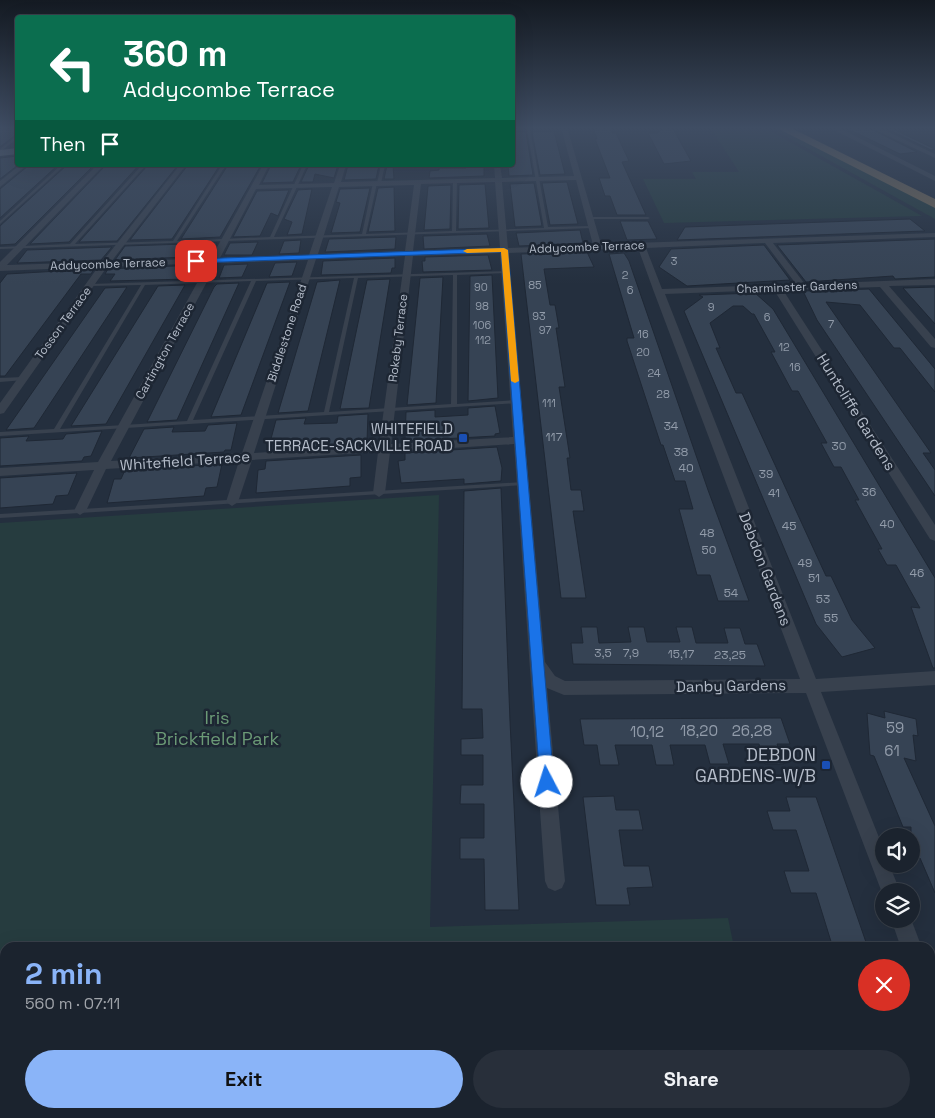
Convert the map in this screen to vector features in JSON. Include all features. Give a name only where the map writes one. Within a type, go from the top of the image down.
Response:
[{"type":"highway","points":[[887,179],[935,202]]},
{"type":"highway","points":[[892,179],[935,202]]},
{"type":"highway","points":[[909,179],[935,192]]},
{"type":"highway","points":[[918,179],[935,188]]},
{"type":"street","points":[[0,268],[87,179]]},
{"type":"street","name":"Tosson Terrace","points":[[0,411],[105,264],[173,179]]},
{"type":"street","name":"Cartington Terrace","points":[[80,511],[102,466],[258,179]]},
{"type":"street","name":"Biddlestone Road","points":[[232,502],[338,179]]},
{"type":"street","points":[[254,187],[530,179]]},
{"type":"street","points":[[578,179],[598,247]]},
{"type":"street","points":[[498,180],[555,881]]},
{"type":"street","name":"Rokeby Terrace","points":[[380,493],[418,182]]},
{"type":"street","name":"Addycombe Terrace","points":[[0,268],[935,235]]},
{"type":"street","points":[[766,241],[803,287]]},
{"type":"street","name":"Debdon Gardens","points":[[641,246],[887,883]]},
{"type":"street","name":"Charminster Gardens","points":[[658,292],[935,282]]},
{"type":"street","points":[[882,284],[935,345]]},
{"type":"street","name":"Huntcliffe Gardens","points":[[777,288],[935,536]]},
{"type":"street","name":"Whitefield Terrace","points":[[0,472],[520,440]]},
{"type":"street","name":"Danby Gardens","points":[[537,664],[549,681],[564,688],[811,686],[935,678]]},
{"type":"street","points":[[904,928],[910,942]]},
{"type":"lane","points":[[0,223],[48,179]]},
{"type":"lane","points":[[71,246],[131,179]]},
{"type":"lane","points":[[174,242],[215,179]]},
{"type":"lane","points":[[272,238],[300,179]]},
{"type":"lane","points":[[364,235],[378,179]]},
{"type":"lane","points":[[537,179],[546,229]]},
{"type":"lane","points":[[454,232],[455,181]]},
{"type":"lane","points":[[589,218],[648,218]]},
{"type":"lane","points":[[0,248],[592,228]]},
{"type":"lane","points":[[91,285],[506,272]]},
{"type":"lane","points":[[454,406],[455,274]]},
{"type":"lane","points":[[326,414],[356,277]]},
{"type":"lane","points":[[189,422],[254,280]]},
{"type":"lane","points":[[56,430],[144,283]]},
{"type":"lane","points":[[0,380],[23,379]]},
{"type":"lane","points":[[0,434],[517,402]]},
{"type":"lane","points":[[0,516],[523,484]]},
{"type":"green space","points":[[643,179],[856,179],[922,216],[664,223]]},
{"type":"green space","points":[[863,179],[880,179],[935,207],[935,219]]},
{"type":"green space","name":"Iris Brickfield Park","points":[[439,495],[430,927],[728,918],[733,942],[0,942],[0,523]]},
{"type":"building","points":[[12,179],[42,179],[0,218],[0,189]]},
{"type":"building","points":[[51,179],[80,179],[15,244],[0,245],[0,226]]},
{"type":"building","points":[[92,179],[126,179],[69,242],[30,244]]},
{"type":"building","points":[[135,179],[167,179],[117,241],[79,242]]},
{"type":"building","points":[[177,179],[211,179],[172,239],[130,240]]},
{"type":"building","points":[[219,179],[253,179],[220,237],[181,239]]},
{"type":"building","points":[[264,179],[294,179],[293,182],[262,183]]},
{"type":"building","points":[[302,179],[314,179],[313,182],[301,182]]},
{"type":"building","points":[[599,179],[630,179],[646,215],[617,215],[610,196],[605,196]]},
{"type":"building","points":[[567,182],[578,224],[550,225],[542,183]]},
{"type":"building","points":[[534,183],[542,226],[515,227],[510,184]]},
{"type":"building","points":[[485,184],[489,228],[458,229],[459,185]]},
{"type":"building","points":[[451,185],[450,229],[424,230],[428,186]]},
{"type":"building","points":[[394,187],[395,231],[368,232],[378,188]]},
{"type":"building","points":[[370,188],[360,232],[331,233],[340,203],[336,202],[340,189]]},
{"type":"building","points":[[312,189],[302,234],[287,235],[292,222],[284,219],[298,190]]},
{"type":"building","points":[[289,190],[278,216],[271,213],[260,236],[233,237],[257,191]]},
{"type":"building","points":[[910,219],[925,231],[677,240],[685,227]]},
{"type":"building","points":[[620,221],[648,221],[657,239],[627,240]]},
{"type":"building","points":[[580,230],[583,243],[519,246],[516,233]]},
{"type":"building","points":[[487,234],[490,246],[424,249],[423,236]]},
{"type":"building","points":[[396,237],[395,249],[325,252],[329,239]]},
{"type":"building","points":[[935,239],[935,277],[895,279],[893,276],[806,282],[777,245]]},
{"type":"building","points":[[301,240],[299,253],[279,254],[284,241]]},
{"type":"building","points":[[258,242],[252,255],[224,255],[230,243]]},
{"type":"building","points":[[217,243],[210,256],[115,260],[125,246]]},
{"type":"building","points":[[764,245],[790,280],[687,286],[659,267],[671,249]]},
{"type":"building","points":[[112,247],[101,260],[17,263],[27,250]]},
{"type":"building","points":[[587,252],[594,267],[544,269],[550,305],[555,305],[559,328],[556,328],[565,387],[559,387],[570,458],[567,458],[571,490],[581,490],[584,511],[573,511],[586,598],[561,598],[521,254]]},
{"type":"building","points":[[624,253],[629,261],[708,490],[749,601],[718,601],[710,575],[697,575],[679,509],[693,509],[685,481],[675,481],[663,445],[661,445],[627,341],[627,338],[634,338],[609,254]]},
{"type":"building","points":[[488,255],[492,270],[423,272],[422,261],[425,261],[425,257]]},
{"type":"building","points":[[395,258],[395,268],[392,268],[391,273],[321,275],[323,261]]},
{"type":"building","points":[[297,262],[292,276],[269,277],[275,263]]},
{"type":"building","points":[[248,264],[242,277],[219,278],[224,265]]},
{"type":"building","points":[[196,265],[188,279],[110,281],[115,274],[105,274],[108,269]]},
{"type":"building","points":[[94,269],[91,274],[81,274],[5,376],[0,376],[0,283],[7,274]]},
{"type":"building","points":[[492,275],[498,398],[468,401],[470,276]]},
{"type":"building","points":[[443,277],[436,403],[407,405],[420,278]]},
{"type":"building","points":[[390,279],[369,408],[340,409],[367,280]]},
{"type":"building","points":[[340,280],[308,411],[278,413],[317,282]]},
{"type":"building","points":[[290,282],[241,415],[211,417],[267,283]]},
{"type":"building","points":[[239,283],[177,420],[147,422],[214,287],[217,284]]},
{"type":"building","points":[[185,285],[106,424],[71,426],[158,286]]},
{"type":"building","points":[[127,287],[34,428],[6,430],[105,288]]},
{"type":"building","points":[[935,287],[935,324],[903,288]]},
{"type":"building","points":[[869,289],[935,369],[935,392],[900,348],[894,348],[860,305],[826,302],[931,453],[923,453],[935,470],[935,496],[817,320],[803,291]]},
{"type":"building","points":[[755,293],[773,309],[935,578],[935,668],[933,668],[911,607],[920,608],[896,565],[887,565],[878,549],[882,549],[855,500],[859,500],[841,467],[834,467],[821,443],[827,443],[798,391],[792,391],[771,352],[775,352],[754,314],[743,306],[733,306],[710,323],[720,348],[716,348],[736,393],[742,393],[826,576],[831,576],[852,620],[875,648],[842,657],[816,624],[684,311],[703,297],[699,295]]},
{"type":"building","points":[[495,406],[500,433],[495,434],[495,436],[405,441],[406,412],[435,410],[435,417],[468,415],[468,408]]},
{"type":"building","points":[[368,414],[367,441],[361,441],[361,444],[268,450],[276,420],[306,418],[304,424],[337,423],[338,416]]},
{"type":"building","points":[[237,423],[231,450],[129,458],[144,429],[174,427],[172,432],[205,431],[208,425]]},
{"type":"building","points":[[102,431],[91,456],[84,457],[82,461],[0,466],[0,438],[29,436],[26,441],[63,439],[66,434]]},
{"type":"building","points":[[497,447],[502,468],[501,481],[464,484],[464,479],[401,483],[398,461],[405,460],[405,453]]},
{"type":"building","points":[[361,455],[361,477],[350,478],[350,486],[256,493],[258,470],[265,469],[266,461]]},
{"type":"building","points":[[222,464],[217,487],[206,488],[204,496],[107,503],[114,479],[121,479],[125,470]]},
{"type":"building","points":[[77,473],[68,495],[56,496],[53,504],[0,508],[0,478]]},
{"type":"building","points":[[501,488],[519,910],[485,910],[484,859],[460,859],[460,838],[484,838],[484,804],[460,804],[461,785],[483,785],[483,755],[461,755],[461,739],[483,738],[482,709],[462,709],[464,491]]},
{"type":"building","points":[[581,627],[597,627],[599,643],[631,642],[628,627],[644,627],[647,642],[680,642],[676,627],[692,627],[696,643],[728,643],[724,628],[740,628],[745,644],[757,644],[765,666],[573,664],[571,643],[583,643]]},
{"type":"building","points":[[884,711],[916,719],[918,736],[913,735],[916,761],[904,758],[935,826],[935,893],[920,858],[920,828],[903,827],[874,756],[870,755],[867,713],[885,718]]},
{"type":"building","points":[[781,718],[790,744],[777,744],[784,764],[765,764],[759,744],[723,744],[729,764],[710,764],[705,745],[670,745],[674,765],[656,765],[652,745],[615,745],[619,765],[600,765],[597,745],[584,745],[580,719]]},
{"type":"building","points":[[614,796],[616,810],[639,810],[643,830],[619,830],[624,866],[649,866],[653,887],[627,888],[630,905],[596,905],[583,797]]},
{"type":"building","points":[[786,797],[816,797],[866,942],[831,942],[816,893],[791,893],[784,871],[809,871],[796,830],[773,830],[767,811],[790,811]]},
{"type":"slow traffic","points":[[467,251],[504,250],[515,381]]},
{"type":"place","name":"WHITEFIELD TERRACE-SACKVILLE ROAD","points":[[463,438]]},
{"type":"place","name":"DEBDON GARDENS-W/B","points":[[826,765]]},
{"type":"route","points":[[196,261],[504,250],[547,782]]}]
